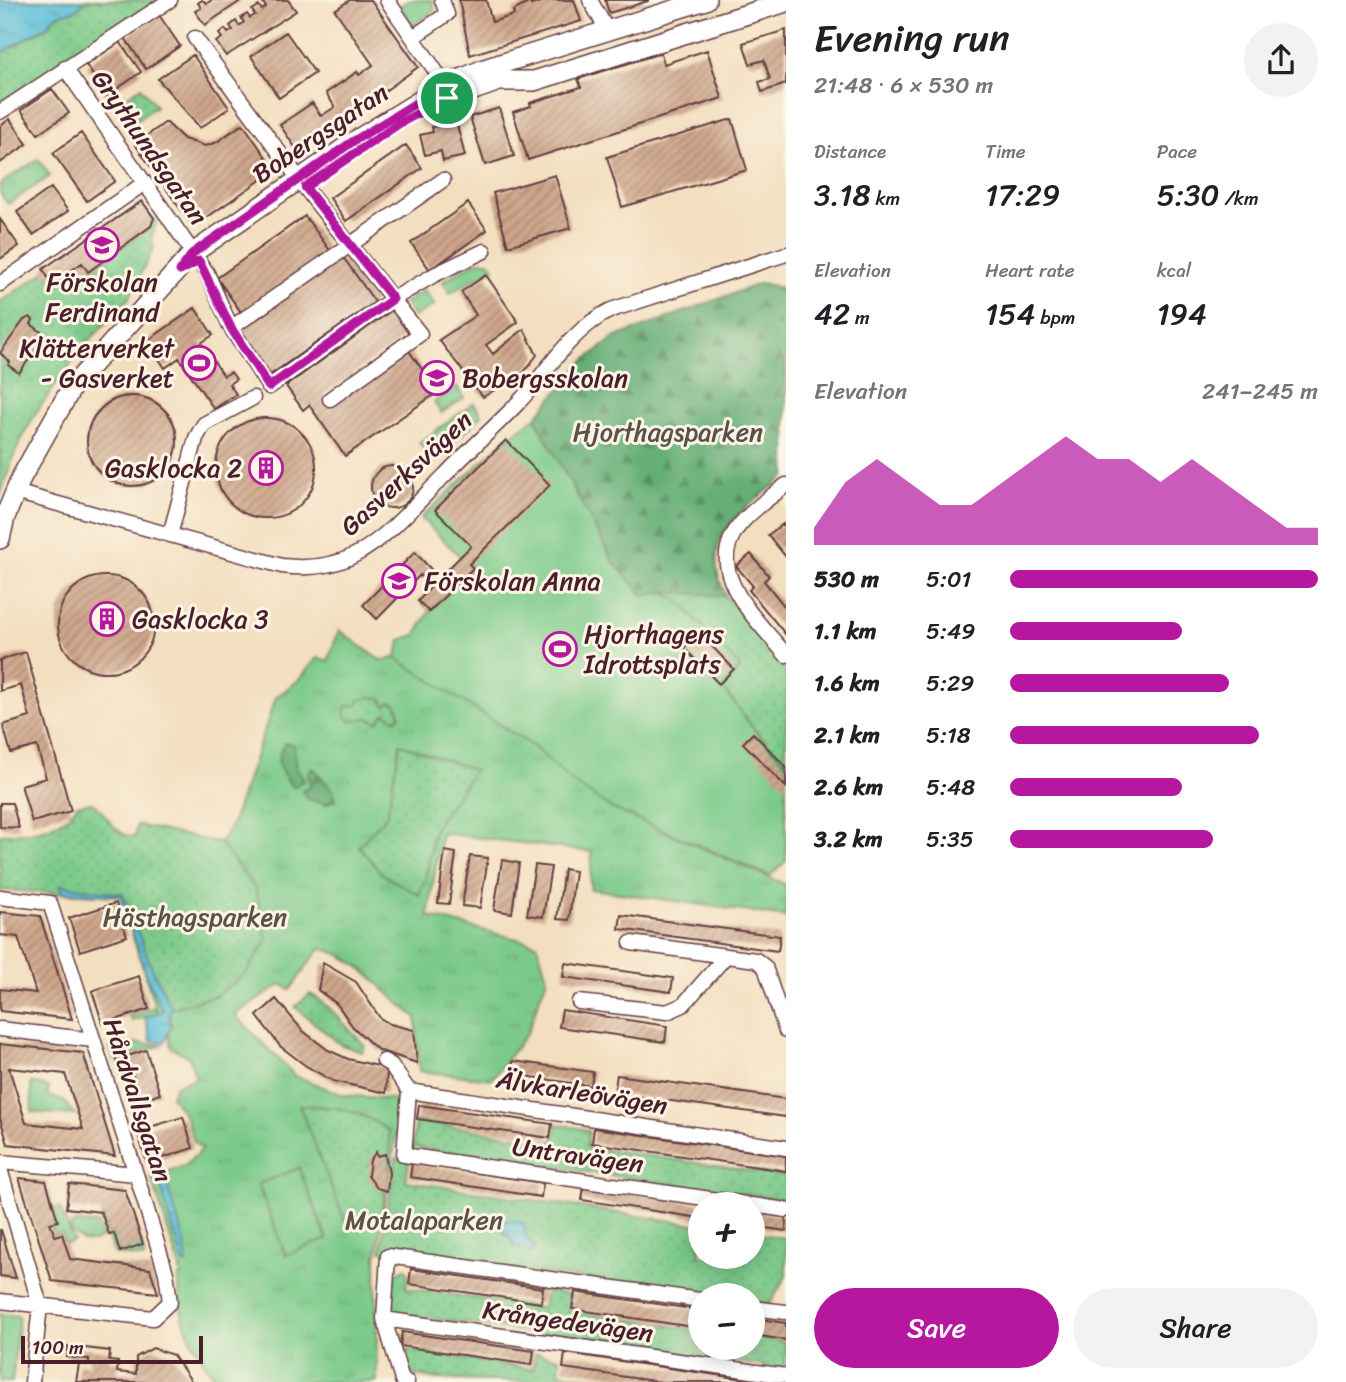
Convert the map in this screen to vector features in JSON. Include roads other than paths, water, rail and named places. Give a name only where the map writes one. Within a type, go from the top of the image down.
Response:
[{"type":"street","points":[[0,112],[170,0]]},
{"type":"street","points":[[387,0],[413,37],[444,92]]},
{"type":"street","points":[[413,37],[447,14],[442,0]]},
{"type":"street","points":[[590,0],[607,30]]},
{"type":"street","points":[[708,0],[718,23]]},
{"type":"street","name":"Bobergsgatan","points":[[444,92],[484,69],[708,0]]},
{"type":"street","name":"Bobergsgatan","points":[[0,539],[15,492],[35,450],[72,387],[180,271],[418,98],[499,81],[534,81],[786,2]]},
{"type":"street","points":[[195,38],[420,334],[330,399]]},
{"type":"street","name":"Grythundsgatan","points":[[65,68],[196,257],[231,328],[269,387],[393,299]]},
{"type":"street","points":[[231,328],[443,180]]},
{"type":"street","points":[[0,284],[143,184]]},
{"type":"street","points":[[393,299],[433,275],[484,251]]},
{"type":"street","name":"Gasverksvägen","points":[[15,492],[282,566],[318,567],[355,555],[401,517],[518,404],[562,348],[595,318],[611,310],[783,260]]},
{"type":"street","points":[[170,535],[196,438],[204,424],[253,398]]},
{"type":"street","points":[[786,485],[742,521],[728,544],[725,557],[726,570],[735,593],[786,655]]},
{"type":"street","name":"Hårdvallsgatan","points":[[0,897],[50,903],[166,1273],[170,1302],[153,1318],[40,1305]]},
{"type":"street","points":[[631,943],[756,960],[765,968],[786,1030]]},
{"type":"street","points":[[579,1002],[667,1012],[683,1005],[726,956]]},
{"type":"street","points":[[0,1029],[93,1040]]},
{"type":"street","points":[[384,1061],[391,1065],[409,1091]]},
{"type":"street","name":"Älvkarleövägen","points":[[409,1091],[786,1148]]},
{"type":"street","name":"Untravägen","points":[[409,1091],[404,1155],[688,1196]]},
{"type":"street","points":[[0,1162],[136,1174]]},
{"type":"street","points":[[0,1169],[40,1305],[32,1382]]},
{"type":"street","points":[[765,1207],[786,1210]]},
{"type":"street","points":[[405,1381],[384,1320],[388,1256],[688,1298]]},
{"type":"street","points":[[0,1301],[40,1305]]},
{"type":"street","points":[[765,1310],[786,1312]]},
{"type":"street","name":"Krångedevägen","points":[[384,1320],[786,1376]]},
{"type":"water","points":[[0,0],[86,0],[75,10],[55,16],[47,26],[0,54]]},
{"type":"water","points":[[61,885],[123,894],[153,971],[172,1009],[169,1010],[171,1026],[164,1042],[151,1041],[145,1017],[163,1011],[151,987],[120,896],[62,892]]},
{"type":"water","points":[[165,1177],[185,1243],[187,1264],[183,1262],[159,1181]]},
{"type":"water","points":[[502,1220],[521,1222],[525,1226],[526,1236],[535,1247],[532,1252],[514,1247],[511,1238],[498,1227]]},
{"type":"place","name":"Förskolan Ferdinand","points":[[102,245]]},
{"type":"place","name":"Klätterverket - Gasverket","points":[[199,363]]},
{"type":"place","name":"Bobergsskolan","points":[[437,378]]},
{"type":"place","name":"Gasklocka 2","points":[[266,468]]},
{"type":"place","name":"Förskolan Anna","points":[[399,581]]},
{"type":"place","name":"Gasklocka 3","points":[[107,619]]},
{"type":"place","name":"Hjorthagens Idrottsplats","points":[[560,649]]},
{"type":"park label","name":"Hjorthagsparken","points":[[668,432]]},
{"type":"park label","name":"Hästhagsparken","points":[[195,917]]},
{"type":"park label","name":"Motalaparken","points":[[424,1220]]}]
